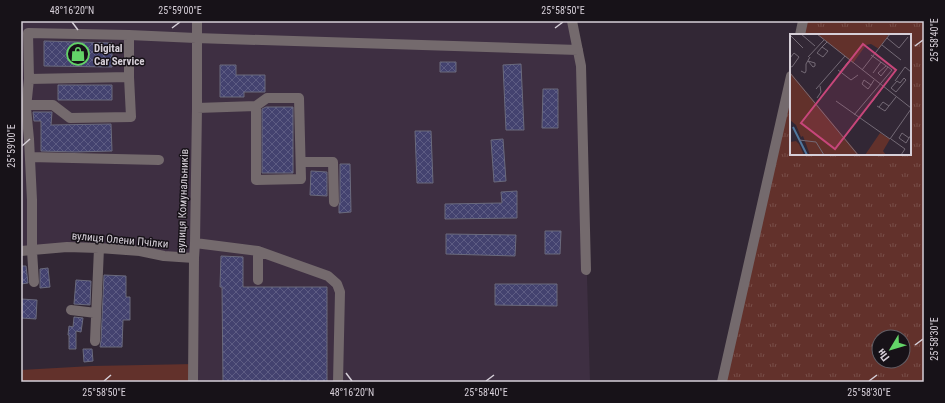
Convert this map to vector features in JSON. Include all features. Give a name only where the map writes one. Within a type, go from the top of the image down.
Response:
[{"type":"street","name":"вулиця Комунальників","points":[[193,382],[197,21]]},
{"type":"street","points":[[572,21],[581,66],[586,270]]},
{"type":"street","points":[[800,34],[804,21]]},
{"type":"street","points":[[34,282],[32,251],[32,200],[26,108],[29,78],[28,33],[578,50]]},
{"type":"street","points":[[26,105],[53,105],[70,118],[130,117],[129,35]]},
{"type":"street","points":[[29,78],[129,77]]},
{"type":"street","points":[[722,382],[790,80]]},
{"type":"street","points":[[197,108],[256,106],[267,98],[299,98],[301,179],[256,180],[256,106]]},
{"type":"street","points":[[30,157],[159,160]]},
{"type":"street","points":[[301,162],[333,162],[334,202]]},
{"type":"street","points":[[195,243],[258,251],[328,276],[337,284],[340,292],[338,382]]},
{"type":"street","name":"вулиця Олени Пчілки","points":[[21,251],[67,247],[99,248],[140,251],[164,256],[194,258]]},
{"type":"street","points":[[94,341],[99,248]]},
{"type":"street","points":[[258,251],[258,280]]},
{"type":"street","points":[[71,310],[96,313]]},
{"type":"shaded area","points":[[21,21],[572,21],[581,66],[590,382],[195,382],[196,257],[139,249],[21,250]]},
{"type":"green space","points":[[800,21],[924,21],[924,382],[718,382],[790,68],[790,155],[911,155],[911,34],[797,34]]},
{"type":"green space","points":[[195,364],[195,382],[21,382],[21,370],[92,366]]},
{"type":"building","name":"Digital Car Service","points":[[44,41],[112,43],[112,67],[44,66]]},
{"type":"building","points":[[440,62],[456,62],[456,72],[440,72]]},
{"type":"building","points":[[521,64],[524,130],[506,130],[503,65]]},
{"type":"building","points":[[220,65],[236,65],[236,75],[265,75],[265,92],[244,92],[244,97],[220,97]]},
{"type":"building","points":[[58,85],[112,85],[112,100],[58,100]]},
{"type":"building","points":[[543,89],[558,89],[558,128],[542,128]]},
{"type":"building","points":[[266,107],[293,107],[293,173],[262,173],[262,109]]},
{"type":"building","points":[[33,112],[52,112],[51,125],[111,124],[112,151],[41,151],[41,121],[34,121]]},
{"type":"building","points":[[415,131],[431,131],[433,183],[417,183]]},
{"type":"building","points":[[503,139],[506,181],[494,182],[491,140]]},
{"type":"building","points":[[340,164],[350,164],[351,212],[339,213]]},
{"type":"building","points":[[311,171],[327,172],[327,196],[310,195]]},
{"type":"building","points":[[517,191],[517,218],[445,219],[445,204],[502,203],[501,192]]},
{"type":"building","points":[[545,231],[561,231],[560,254],[545,254]]},
{"type":"building","points":[[446,234],[516,235],[515,256],[446,254]]},
{"type":"building","points":[[221,256],[243,257],[243,287],[327,287],[327,382],[223,382],[222,287],[220,287]]},
{"type":"building","points":[[21,266],[26,266],[28,283],[21,284]]},
{"type":"building","points":[[48,268],[50,287],[40,288],[40,269]]},
{"type":"building","points":[[104,275],[126,276],[126,297],[130,297],[130,320],[123,320],[122,347],[100,347]]},
{"type":"building","points":[[76,280],[91,281],[90,305],[74,304]]},
{"type":"building","points":[[495,284],[557,284],[557,306],[495,305]]},
{"type":"building","points":[[21,299],[37,300],[36,319],[21,318]]},
{"type":"building","points":[[74,317],[83,318],[81,332],[76,331],[76,349],[69,349],[69,326],[73,327]]},
{"type":"building","points":[[83,349],[92,349],[93,361],[84,362]]},
{"type":"place","name":"Digital Car Service","points":[[78,54]]}]
